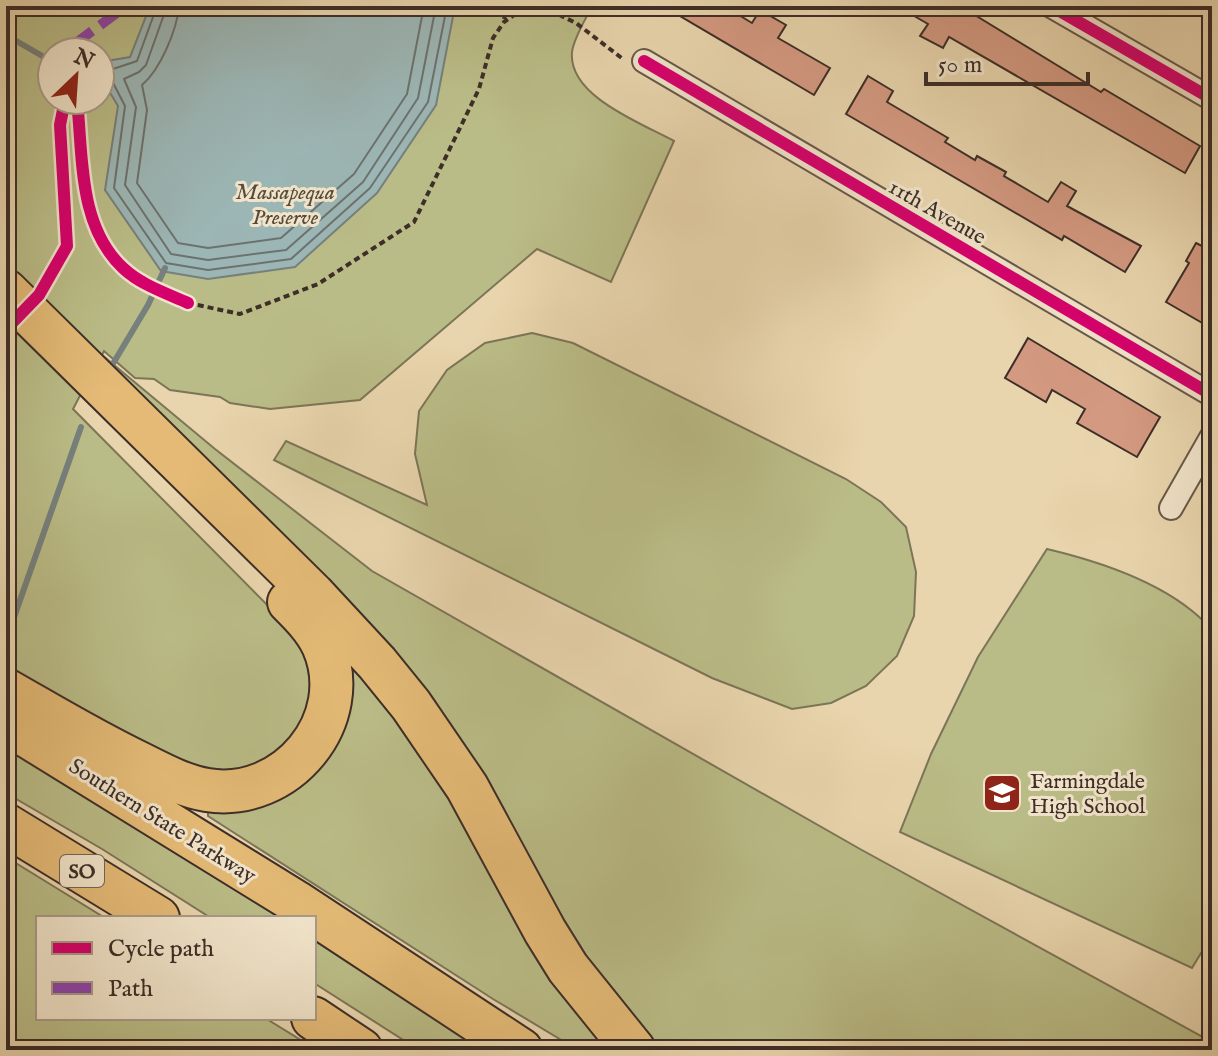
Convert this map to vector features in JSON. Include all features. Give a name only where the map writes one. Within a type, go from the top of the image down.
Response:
[{"type":"highway","points":[[6,291],[313,594],[377,663],[411,705],[467,787],[568,968],[634,1050]]},
{"type":"highway","points":[[6,323],[300,613],[322,644],[328,662],[330,698],[319,732],[300,760],[275,779],[259,786],[227,791],[208,790],[170,778],[80,733],[6,690]]},
{"type":"highway","name":"Southern State Parkway","points":[[6,723],[296,902],[521,1050]]},
{"type":"highway","name":"SO","points":[[6,825],[155,916]]},
{"type":"highway","points":[[316,1020],[361,1050]]},
{"type":"street","points":[[1051,6],[1212,99]]},
{"type":"street","name":"11th Avenue","points":[[644,61],[1212,395]]},
{"type":"street","points":[[1171,508],[1212,436]]},
{"type":"path","points":[[504,22],[507,6]]},
{"type":"path","points":[[182,300],[240,314],[318,284],[414,222],[479,89],[493,38],[504,22],[527,6]]},
{"type":"path","points":[[541,6],[576,23],[625,60],[644,61]]},
{"type":"green space","name":"Massapequa Preserve","points":[[6,6],[592,6],[572,52],[574,68],[582,82],[594,95],[626,117],[674,141],[611,282],[537,249],[360,400],[270,409],[230,403],[220,397],[170,390],[154,379],[135,378],[104,351],[102,355],[215,449],[372,571],[860,849],[1212,1042],[1212,1050],[658,1050],[599,985],[526,856],[100,357],[73,409],[299,637],[314,684],[306,726],[279,761],[227,778],[178,765],[81,718],[81,708],[40,685],[30,689],[6,676]]},
{"type":"green space","points":[[532,333],[573,343],[846,479],[881,502],[906,527],[916,572],[914,616],[897,656],[866,686],[831,703],[792,709],[712,678],[274,460],[286,441],[427,505],[415,454],[419,411],[447,370],[485,343]]},
{"type":"green space","points":[[1047,549],[1113,568],[1157,588],[1178,600],[1212,630],[1212,935],[1192,968],[900,832],[931,754],[978,657]]},
{"type":"green space","points":[[337,657],[358,659],[618,1050],[578,1050],[208,816],[208,802],[291,786]]},
{"type":"green space","points":[[6,745],[281,916],[208,916],[6,793]]},
{"type":"green space","points":[[6,857],[102,916],[36,916],[36,1020],[268,1020],[317,1050],[6,1050]]},
{"type":"green space","points":[[316,938],[495,1050],[419,1050],[316,984]]},
{"type":"water","points":[[150,6],[455,6],[436,105],[377,193],[295,267],[208,279],[161,271],[105,190],[118,106],[116,59],[130,57]]},
{"type":"building","points":[[663,6],[724,6],[752,23],[760,10],[786,25],[778,38],[830,68],[814,95]]},
{"type":"building","points":[[897,6],[960,6],[1101,92],[1104,89],[1200,146],[1185,173],[949,37],[943,48],[920,36],[928,24]]},
{"type":"building","points":[[868,76],[893,91],[887,102],[948,138],[945,142],[975,160],[977,156],[1006,172],[1004,176],[1048,202],[1061,182],[1076,191],[1067,206],[1141,246],[1125,272],[1064,236],[1062,240],[846,114]]},
{"type":"building","points":[[1196,243],[1212,251],[1212,311],[1204,324],[1166,302],[1189,263],[1186,261]]},
{"type":"building","points":[[1028,338],[1160,417],[1137,457],[1077,423],[1085,409],[1052,390],[1046,402],[1005,378]]},
{"type":"waterway","points":[[6,35],[36,52]]},
{"type":"waterway","points":[[111,367],[148,305],[165,268]]},
{"type":"waterway","points":[[6,640],[81,427]]},
{"type":"marked path","points":[[85,36],[126,6]]},
{"type":"cycle path","points":[[1051,6],[1212,99]]},
{"type":"cycle path","points":[[644,61],[1212,395]]},
{"type":"cycle path","points":[[6,329],[39,295],[67,246],[62,116]]},
{"type":"cycle path","points":[[78,116],[85,190],[90,211],[108,251],[130,274],[188,303]]},
{"type":"place","name":"Farmingdale High School","points":[[1002,793]]}]
